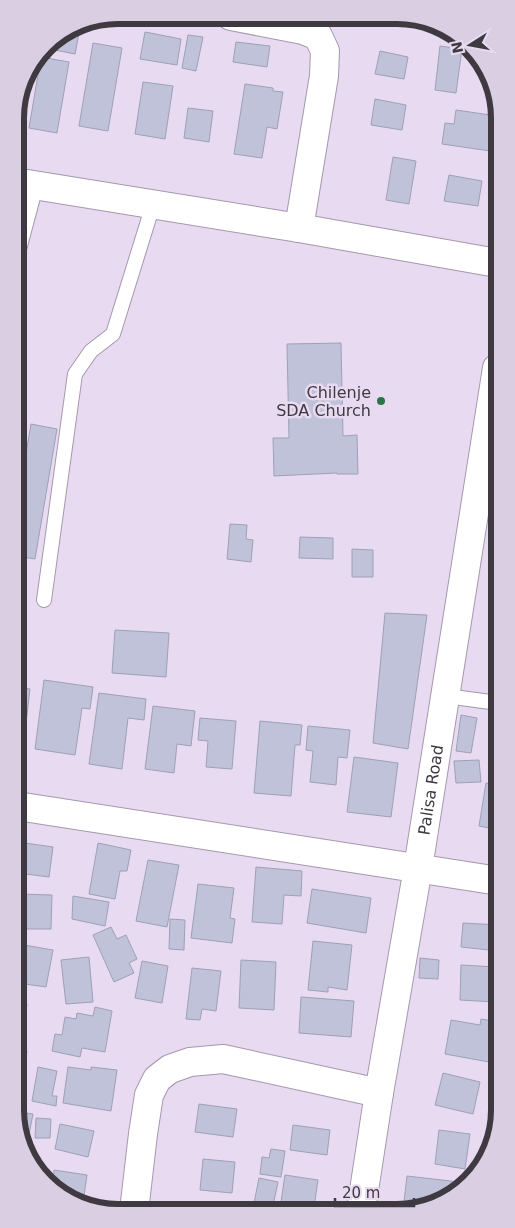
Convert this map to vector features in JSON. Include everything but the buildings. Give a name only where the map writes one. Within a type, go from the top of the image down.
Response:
[{"type":"street","points":[[272,24],[303,30],[318,36],[325,52],[324,76],[299,228]]},
{"type":"street","points":[[26,184],[299,228],[491,262]]},
{"type":"street","name":"Palisa Road","points":[[362,1204],[491,412]]},
{"type":"street","points":[[24,807],[491,880]]},
{"type":"street","points":[[135,1204],[142,1134],[149,1095],[158,1079],[170,1069],[190,1062],[223,1059],[379,1093]]},
{"type":"lane","points":[[24,199],[26,184]]},
{"type":"lane","points":[[44,600],[75,374],[91,351],[113,334],[153,204]]},
{"type":"lane","points":[[446,696],[491,702]]},
{"type":"place","name":"Chilenje SDA Church","points":[[381,401]]}]
